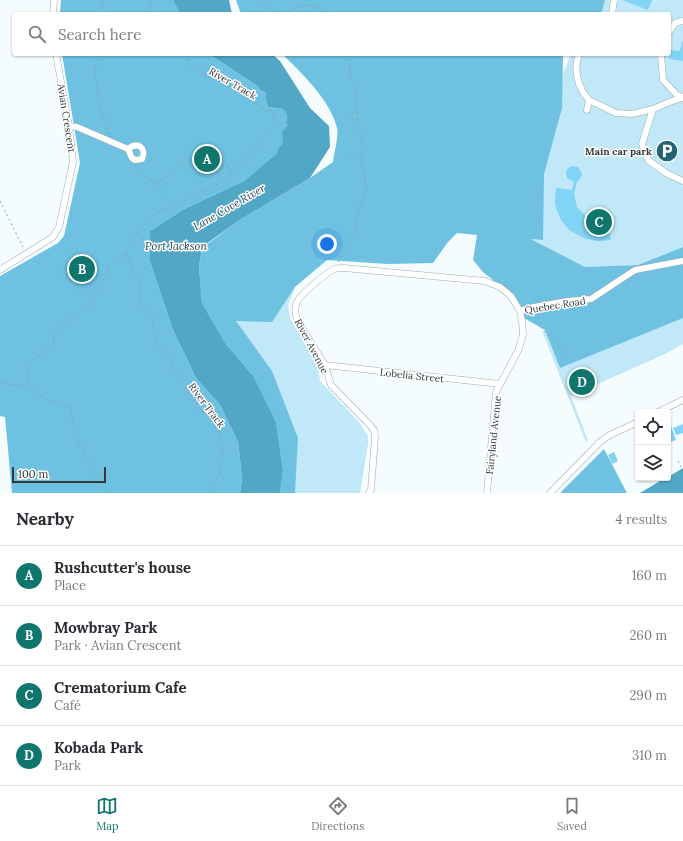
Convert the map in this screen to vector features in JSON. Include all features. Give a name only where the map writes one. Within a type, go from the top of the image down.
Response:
[{"type":"street","points":[[53,12],[54,0]]},
{"type":"street","points":[[612,12],[614,0]]},
{"type":"street","points":[[671,29],[675,23],[683,21]]},
{"type":"street","name":"Avian Crescent","points":[[0,270],[53,237],[59,227],[73,162],[69,126],[56,56]]},
{"type":"street","points":[[578,56],[576,62],[579,87],[582,93],[590,100],[616,113],[632,114],[653,109],[683,98]]},
{"type":"street","points":[[661,56],[663,80],[677,95],[683,98]]},
{"type":"street","points":[[587,110],[590,100]]},
{"type":"street","points":[[653,109],[642,144],[648,160],[666,173],[683,181]]},
{"type":"street","points":[[69,126],[77,126],[128,149],[132,158],[135,160],[142,159],[144,153],[142,149],[135,145],[128,149]]},
{"type":"street","name":"Quebec Road","points":[[334,269],[344,268],[485,281],[500,287],[511,296],[520,311],[568,301],[591,299],[636,270],[683,261]]},
{"type":"street","name":"River Avenue","points":[[334,269],[324,275],[299,298],[295,310],[297,320],[325,365],[332,385],[374,430],[375,437],[371,490],[369,493]]},
{"type":"street","name":"Fairyland Avenue","points":[[487,493],[496,392],[518,351],[523,335],[520,311]]},
{"type":"street","name":"Lobelia Street","points":[[325,365],[500,384]]},
{"type":"street","points":[[664,409],[683,400]]},
{"type":"street","points":[[550,493],[601,441],[635,423]]},
{"type":"path","points":[[100,12],[103,0]]},
{"type":"path","points":[[150,0],[152,12]]},
{"type":"path","points":[[262,0],[274,12]]},
{"type":"path","points":[[288,12],[301,4],[310,4],[326,12]]},
{"type":"path","points":[[97,56],[95,74],[100,107],[111,141]]},
{"type":"path","name":"River Track","points":[[185,56],[191,66],[202,73],[247,98],[266,111],[271,110],[274,115],[275,124],[255,150],[217,184],[193,197],[156,213],[138,231],[126,254],[139,282],[139,297],[141,305],[152,315],[155,338],[159,346],[165,350],[170,357],[176,373],[200,410],[209,416],[220,432],[223,448],[220,474],[212,488],[214,493]]},
{"type":"path","points":[[334,269],[347,248],[354,232],[360,205],[367,190],[361,158],[362,145],[357,119],[356,94],[350,76],[348,56]]},
{"type":"path","points":[[347,119],[357,119]]},
{"type":"path","points":[[350,157],[361,158]]},
{"type":"path","points":[[156,184],[167,177],[184,159],[199,162],[212,161],[220,165],[227,166],[231,172]]},
{"type":"path","points":[[135,160],[134,164],[140,173],[156,184],[163,193]]},
{"type":"path","points":[[0,201],[26,254]]},
{"type":"path","points":[[27,384],[28,371],[25,367],[27,363],[42,354],[46,347],[51,346],[55,334],[66,321],[90,308],[98,287],[107,276],[107,269],[111,264],[126,254]]},
{"type":"path","points":[[534,307],[544,331],[567,354]]},
{"type":"path","points":[[0,382],[12,385],[27,384],[43,398],[64,404],[71,409],[72,419],[80,445],[90,466],[100,478],[109,493]]},
{"type":"path","points":[[678,461],[681,467]]},
{"type":"shaded area","points":[[61,0],[173,0],[179,12],[60,12]]},
{"type":"shaded area","points":[[236,0],[605,0],[602,12],[240,12]]},
{"type":"shaded area","points":[[585,0],[683,0],[683,247],[638,265],[585,267],[530,238],[558,87],[570,56],[671,56],[671,12],[584,12]]},
{"type":"shaded area","points":[[62,56],[212,56],[257,86],[261,91],[265,92],[268,107],[283,109],[288,114],[288,125],[283,132],[283,140],[276,154],[244,181],[184,209],[150,231],[150,262],[173,330],[196,378],[220,405],[238,442],[242,478],[240,493],[12,493],[5,417],[0,416],[0,276],[58,243],[64,236],[80,163]]},
{"type":"shaded area","points":[[284,56],[563,56],[562,108],[544,174],[543,240],[531,239],[585,267],[638,265],[683,247],[683,318],[560,368],[545,330],[524,318],[517,301],[483,272],[473,260],[477,235],[457,233],[448,242],[433,263],[388,264],[327,260],[295,287],[272,322],[236,321],[272,371],[298,438],[295,493],[280,493],[283,470],[276,422],[254,377],[226,344],[202,303],[199,267],[202,248],[238,221],[310,178],[333,162],[337,140],[337,128],[322,97]]},
{"type":"shaded area","points":[[199,267],[295,287],[288,305],[290,318],[318,367],[320,381],[359,422],[368,436],[360,493],[280,493],[283,470],[276,422]]},
{"type":"shaded area","points":[[683,310],[683,344],[665,354],[571,396],[588,440],[586,442],[542,331],[545,330],[560,367]]},
{"type":"shaded area","points":[[604,449],[627,493],[561,493],[561,492]]},
{"type":"water","points":[[173,0],[229,0],[232,12],[179,12]]},
{"type":"water","name":"Port Jackson","points":[[212,56],[274,56],[280,61],[310,108],[329,126],[330,147],[310,178],[238,221],[202,247],[199,267],[202,303],[226,344],[254,377],[276,422],[283,470],[280,493],[240,493],[242,478],[238,442],[220,405],[196,378],[173,330],[150,262],[150,231],[184,209],[244,181],[276,154],[283,140],[282,132],[288,125],[286,123],[287,115],[283,109],[268,107],[265,92],[261,91],[257,86]]},
{"type":"water","points":[[683,468],[683,493],[640,493],[660,481],[671,481],[671,475]]},
{"type":"building","points":[[622,0],[652,0],[648,10]]},
{"type":"building","points":[[683,42],[683,61],[669,59],[671,56],[671,50],[680,51]]},
{"type":"building","points":[[572,166],[578,167],[582,174],[580,179],[577,181],[574,194],[577,207],[586,216],[595,219],[595,221],[606,219],[611,240],[598,241],[586,239],[569,230],[561,220],[556,208],[556,188],[572,190],[574,182],[567,178],[566,173],[567,169]]},
{"type":"building","points":[[683,424],[683,433],[676,435],[673,428]]},
{"type":"building","points":[[671,426],[676,440],[671,442]]},
{"type":"building","points":[[614,452],[618,461],[612,464],[608,455]]},
{"type":"place","name":"Main car park","points":[[667,151]]},
{"type":"place","name":"Rushcutter's house","points":[[207,159]]},
{"type":"place","name":"Crematorium Cafe","points":[[599,222]]},
{"type":"place","name":"Mowbray Park","points":[[82,269]]},
{"type":"place","name":"Kobada Park","points":[[582,382]]},
{"type":"water label","name":"Lane Cove River","points":[[229,207]]}]
